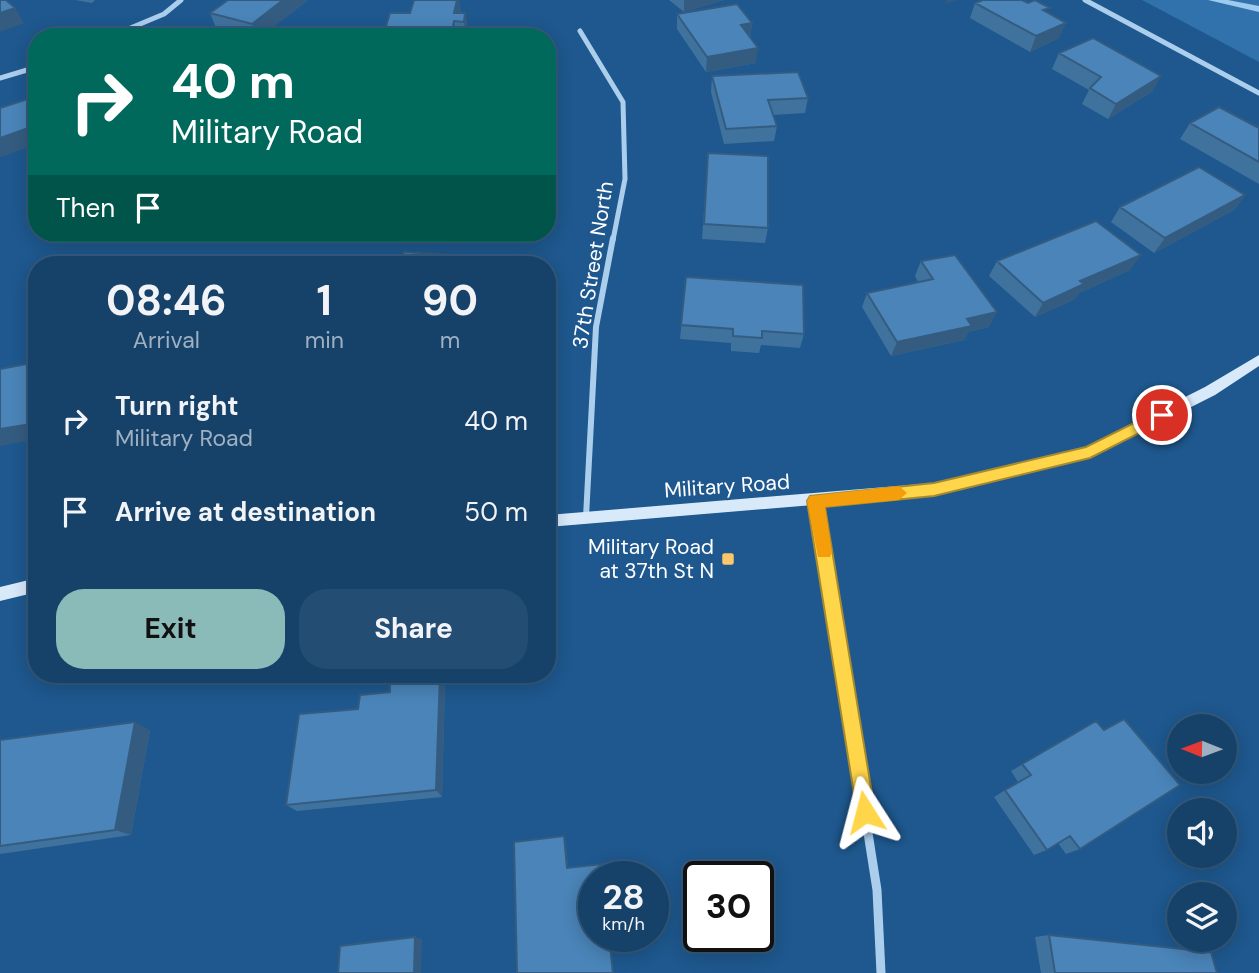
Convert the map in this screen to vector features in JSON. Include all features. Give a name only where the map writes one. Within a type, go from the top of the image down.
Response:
[{"type":"main road","name":"Military Road","points":[[556,520],[816,501],[934,489],[1090,452],[1210,391],[1259,360]]},
{"type":"main road","points":[[0,594],[28,588]]},
{"type":"street","points":[[131,28],[164,14],[181,0]]},
{"type":"street","points":[[1085,0],[1259,93]]},
{"type":"street","name":"37th Street North","points":[[580,31],[623,102],[625,179],[597,327],[586,517]]},
{"type":"street","points":[[0,78],[28,70]]},
{"type":"street","points":[[816,501],[877,890],[881,973]]},
{"type":"shaded area","points":[[1142,0],[1259,0],[1259,62]]},
{"type":"building","points":[[0,0],[6,0],[15,8],[0,13]]},
{"type":"building","points":[[228,0],[283,0],[252,24],[210,13]]},
{"type":"building","points":[[414,0],[457,0],[454,13],[465,13],[464,22],[454,21],[453,28],[385,28],[390,13],[410,13]]},
{"type":"building","points":[[983,0],[1022,0],[1028,3],[1035,0],[1050,8],[1043,10],[1066,23],[1036,36],[975,3]]},
{"type":"building","points":[[737,4],[752,23],[741,25],[758,48],[707,57],[677,14]]},
{"type":"building","points":[[1093,38],[1161,76],[1116,104],[1090,88],[1101,77],[1059,53]]},
{"type":"building","points":[[798,72],[808,98],[768,100],[777,126],[726,129],[712,76]]},
{"type":"building","points":[[28,99],[28,128],[0,138],[0,108]]},
{"type":"building","points":[[1219,107],[1259,128],[1259,162],[1190,123]]},
{"type":"building","points":[[708,153],[768,156],[768,228],[704,224]]},
{"type":"building","points":[[1199,167],[1245,195],[1165,238],[1120,207]]},
{"type":"building","points":[[1096,221],[1141,255],[1080,281],[1084,284],[1043,303],[997,261]]},
{"type":"building","points":[[404,252],[468,256],[402,256]]},
{"type":"building","points":[[955,255],[997,312],[967,319],[972,326],[897,342],[867,293],[933,279],[921,261]]},
{"type":"building","points":[[686,277],[803,285],[804,334],[762,331],[762,338],[733,336],[733,329],[681,325]]},
{"type":"building","points":[[28,364],[28,424],[0,429],[0,369]]},
{"type":"building","points":[[390,683],[440,683],[436,790],[286,805],[299,714],[358,709],[360,695],[390,692]]},
{"type":"building","points":[[1124,719],[1167,770],[1167,784],[1180,785],[1080,849],[1070,836],[1047,850],[1005,790],[1031,775],[1022,764],[1096,721],[1104,730]]},
{"type":"building","points":[[135,722],[115,830],[0,846],[0,740]]},
{"type":"building","points":[[564,836],[567,868],[578,867],[578,952],[611,952],[613,973],[517,973],[514,842]]},
{"type":"building","points":[[1049,935],[1167,947],[1167,952],[1211,952],[1217,973],[1055,973]]},
{"type":"building","points":[[415,937],[414,973],[338,973],[340,946]]},
{"type":"waterway","points":[[1213,0],[1259,9]]},
{"type":"slow traffic","points":[[824,552],[816,501],[899,493]]},
{"type":"place","name":"Military Road at 37th St N","points":[[728,559]]},
{"type":"route","points":[[865,812],[816,501],[934,489],[1090,452],[1162,415]]}]
